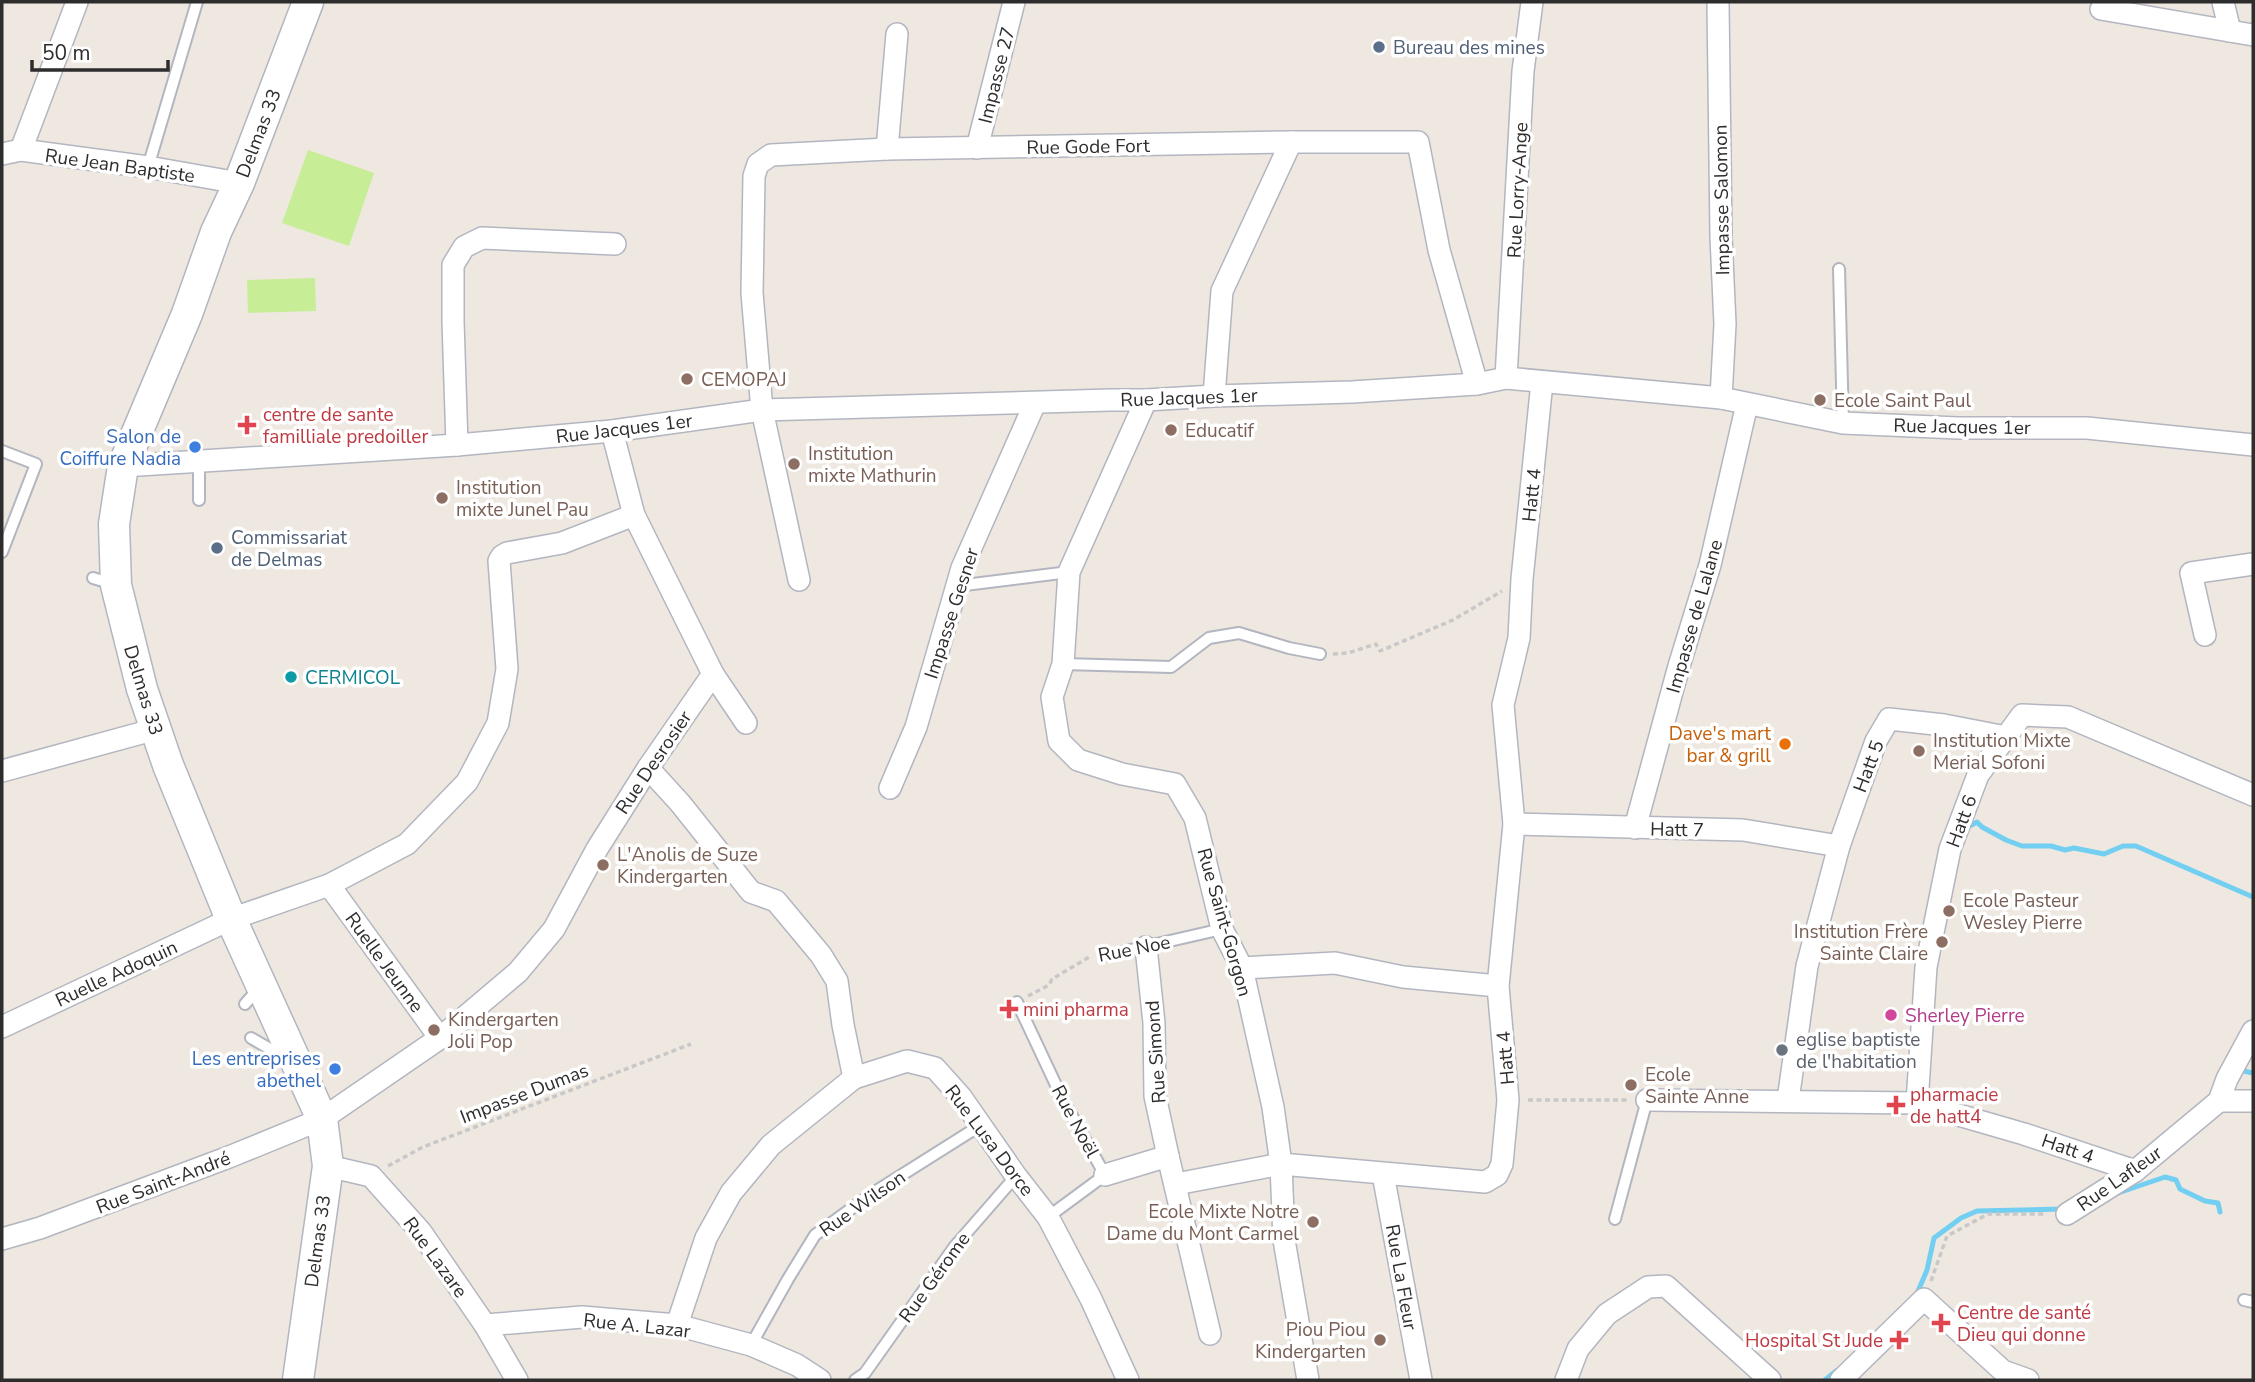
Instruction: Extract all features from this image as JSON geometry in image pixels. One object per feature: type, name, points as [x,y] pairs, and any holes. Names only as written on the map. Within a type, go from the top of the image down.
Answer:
[{"type":"main road","name":"Delmas 33","points":[[298,1380],[328,1166],[322,1119],[292,1052],[254,994],[231,919],[156,729],[104,582],[123,466],[187,314],[216,232],[239,183],[308,2]]},
{"type":"street","points":[[12,152],[77,2]]},
{"type":"street","name":"Impasse 27","points":[[977,148],[1014,2]]},
{"type":"street","name":"Rue Lorry-Ange","points":[[1506,378],[1523,71],[1532,2]]},
{"type":"street","name":"Impasse Salomon","points":[[1718,2],[1721,237],[1725,324],[1721,398]]},
{"type":"street","points":[[2224,2],[2230,31]]},
{"type":"street","points":[[2101,9],[2253,35]]},
{"type":"street","points":[[887,149],[897,34]]},
{"type":"street","points":[[1214,396],[1223,291],[1291,142]]},
{"type":"street","name":"Rue Gode Fort","points":[[762,410],[752,293],[754,176],[758,164],[771,155],[887,149],[1418,142],[1439,250],[1476,384]]},
{"type":"street","name":"Rue Jean Baptiste","points":[[12,152],[148,167],[239,183]]},
{"type":"street","points":[[457,445],[453,265],[464,247],[482,238],[615,244]]},
{"type":"street","name":"Rue Jacques 1er","points":[[123,466],[199,459],[457,445],[612,431],[762,410],[1352,392],[1476,384],[1506,378],[1721,398],[1843,423],[1958,428],[2087,428],[2253,444]]},
{"type":"street","name":"Hatt 4","points":[[1508,1100],[1499,986],[1514,824],[1503,705],[1519,638],[1522,579],[1542,382]]},
{"type":"street","name":"Rue Saint-Gorgon","points":[[1146,400],[1069,572],[1063,664],[1052,697],[1059,741],[1078,760],[1122,774],[1175,784],[1195,818],[1222,929],[1241,968],[1273,1107],[1281,1164],[1284,1240],[1308,1380]]},
{"type":"street","name":"Impasse Gesner","points":[[890,788],[916,727],[962,568],[1035,403]]},
{"type":"street","name":"Impasse de Lalane","points":[[1635,828],[1679,666],[1710,565],[1747,404]]},
{"type":"street","points":[[762,410],[799,580]]},
{"type":"street","points":[[612,431],[634,515],[713,674],[746,723]]},
{"type":"street","name":"Ruelle Adoquin","points":[[2,1027],[231,919],[329,885],[407,844],[467,782],[498,723],[507,669],[499,561],[502,556],[562,543],[634,515]]},
{"type":"street","points":[[2205,635],[2191,573],[2253,564]]},
{"type":"street","name":"Rue Desrosier","points":[[322,1119],[440,1038],[518,972],[554,929],[597,849],[648,768],[713,674]]},
{"type":"street","name":"Hatt 6","points":[[1917,1103],[1926,967],[1950,849],[1978,775],[2022,715],[2068,717],[2253,795]]},
{"type":"street","name":"Hatt 5","points":[[1839,846],[1876,741],[1889,719],[1944,725],[2006,737]]},
{"type":"street","points":[[2,771],[156,729]]},
{"type":"street","points":[[648,768],[680,803],[751,892],[776,901],[821,955],[836,981],[854,1078]]},
{"type":"street","name":"Hatt 7","points":[[1514,824],[1744,830],[1839,846]]},
{"type":"street","points":[[1788,1100],[1807,966],[1839,846]]},
{"type":"street","name":"Ruelle Jeunne","points":[[329,885],[440,1038]]},
{"type":"street","name":"Rue Simond","points":[[1146,947],[1154,1023],[1155,1096],[1210,1334]]},
{"type":"street","points":[[1241,968],[1335,963],[1403,977],[1499,986]]},
{"type":"street","name":"Rue Lafleur","points":[[2067,1214],[2135,1171],[2219,1101],[2227,1079],[2253,1031]]},
{"type":"street","name":"Rue Lusa Dorce","points":[[677,1325],[706,1238],[731,1193],[772,1145],[854,1078],[907,1061],[935,1068],[961,1097],[1048,1217],[1091,1299],[1128,1380]]},
{"type":"street","points":[[1175,1184],[1281,1164],[1485,1182],[1497,1175],[1502,1164],[1508,1100]]},
{"type":"street","name":"Hatt 4","points":[[1647,1100],[1917,1103],[2024,1134],[2135,1171]]},
{"type":"street","points":[[2219,1101],[2253,1101]]},
{"type":"street","name":"Rue Saint-André","points":[[2,1239],[40,1228],[322,1119]]},
{"type":"street","points":[[1105,1175],[1168,1156]]},
{"type":"street","points":[[328,1166],[371,1176]]},
{"type":"street","name":"Rue La Fleur","points":[[1383,1174],[1421,1380]]},
{"type":"street","name":"Rue Lazare","points":[[371,1176],[421,1232],[485,1325],[517,1380]]},
{"type":"street","points":[[1566,1380],[1578,1349],[1607,1314],[1648,1287],[1666,1286],[1770,1380]]},
{"type":"street","points":[[1841,1380],[1924,1300],[2002,1376],[2028,1380]]},
{"type":"street","name":"Rue A. Lazar","points":[[485,1325],[582,1317],[677,1325],[751,1345],[797,1364],[820,1380]]},
{"type":"lane","points":[[148,167],[197,2]]},
{"type":"lane","points":[[1839,269],[1843,423]]},
{"type":"lane","points":[[2,451],[36,464],[2,552]]},
{"type":"lane","points":[[199,459],[199,500]]},
{"type":"lane","points":[[956,586],[1069,572]]},
{"type":"lane","points":[[1063,664],[1171,667],[1209,638],[1239,633],[1320,654]]},
{"type":"lane","name":"Rue Noe","points":[[1104,956],[1222,929]]},
{"type":"lane","name":"Rue Noël","points":[[1017,1002],[1063,1100],[1105,1175],[1048,1217]]},
{"type":"lane","points":[[250,1038],[272,1050],[292,1052]]},
{"type":"lane","points":[[1615,1219],[1647,1100]]},
{"type":"lane","name":"Rue Wilson","points":[[751,1345],[815,1235],[870,1195],[981,1125]]},
{"type":"lane","name":"Rue Gérome","points":[[855,1380],[865,1373],[955,1246],[1016,1176]]},
{"type":"path","points":[[1320,654],[1348,653],[1376,644],[1380,651],[1453,620],[1522,579]]},
{"type":"path","name":"Rue Noe","points":[[1017,1002],[1049,985],[1052,979],[1090,956],[1104,956]]},
{"type":"path","name":"Impasse Dumas","points":[[371,1176],[423,1147],[691,1044]]},
{"type":"path","name":"Hatt 4","points":[[1508,1100],[1647,1100]]},
{"type":"path","name":"Rue Lafleur","points":[[1924,1300],[1947,1236],[1988,1214],[2067,1214]]},
{"type":"green space","points":[[308,150],[374,173],[349,246],[282,223]]},
{"type":"green space","points":[[315,278],[316,311],[248,313],[247,280]]},
{"type":"waterway","points":[[1966,828],[1977,822],[2006,840],[2022,846],[2051,846],[2065,850],[2074,848],[2104,854],[2123,846],[2136,846],[2253,897]]},
{"type":"waterway","points":[[2239,1070],[2253,1073]]},
{"type":"waterway","points":[[2118,1193],[2165,1177],[2176,1180],[2180,1189],[2205,1201],[2218,1203],[2220,1212]]},
{"type":"waterway","points":[[1916,1296],[1927,1270],[1934,1238],[1961,1218],[1977,1211],[2062,1209]]},
{"type":"waterway","points":[[1825,1380],[1836,1371]]},
{"type":"place","name":"Bureau des mines","points":[[1379,47]]},
{"type":"place","name":"CEMOPAJ","points":[[687,379]]},
{"type":"place","name":"Ecole Saint Paul","points":[[1820,400]]},
{"type":"place","name":"centre de sante familliale predoiller","points":[[247,425]]},
{"type":"place","name":"Educatif","points":[[1171,430]]},
{"type":"place","name":"Salon de Coiffure Nadia","points":[[195,447]]},
{"type":"place","name":"Institution mixte Mathurin","points":[[794,464]]},
{"type":"place","name":"Institution mixte Junel Pau","points":[[442,498]]},
{"type":"place","name":"Commissariat de Delmas","points":[[217,548]]},
{"type":"place","name":"CERMICOL","points":[[291,677]]},
{"type":"place","name":"Dave's mart bar & grill","points":[[1785,744]]},
{"type":"place","name":"Institution Mixte Merial Sofoni","points":[[1919,751]]},
{"type":"place","name":"L'Anolis de Suze Kindergarten","points":[[603,865]]},
{"type":"place","name":"Ecole Pasteur Wesley Pierre","points":[[1949,911]]},
{"type":"place","name":"Institution Frère Sainte Claire","points":[[1942,942]]},
{"type":"place","name":"mini pharma","points":[[1009,1009]]},
{"type":"place","name":"Sherley Pierre","points":[[1891,1015]]},
{"type":"place","name":"Kindergarten Joli Pop","points":[[434,1030]]},
{"type":"place","name":"eglise baptiste de l'habitation","points":[[1782,1050]]},
{"type":"place","name":"Les entreprises abethel","points":[[335,1069]]},
{"type":"place","name":"Ecole Sainte Anne","points":[[1631,1085]]},
{"type":"place","name":"pharmacie de hatt4","points":[[1896,1105]]},
{"type":"place","name":"Ecole Mixte Notre Dame du Mont Carmel","points":[[1313,1222]]},
{"type":"place","name":"Centre de santé Dieu qui donne","points":[[1941,1323]]},
{"type":"place","name":"Piou Piou Kindergarten","points":[[1380,1340]]},
{"type":"place","name":"Hospital St Jude","points":[[1899,1340]]}]
